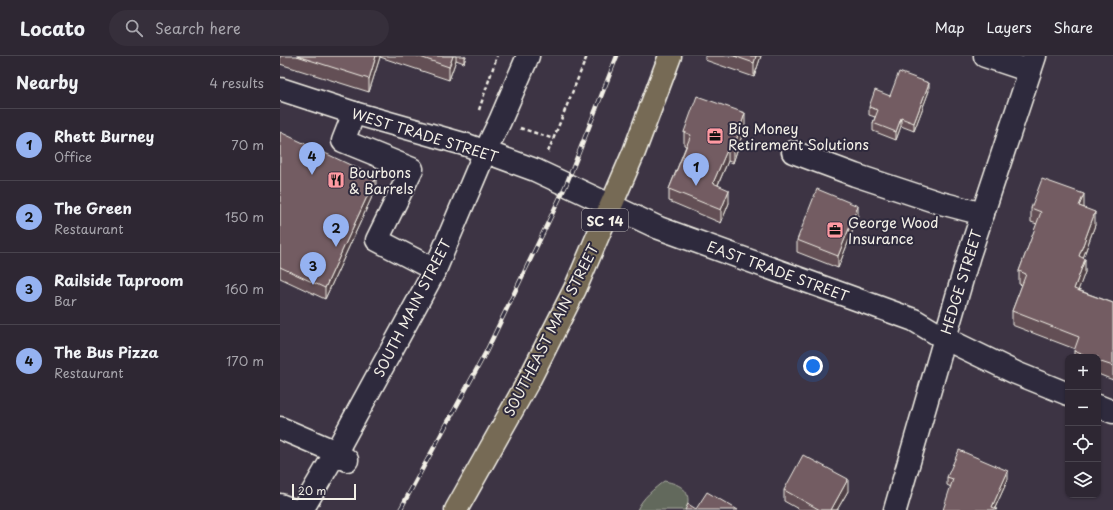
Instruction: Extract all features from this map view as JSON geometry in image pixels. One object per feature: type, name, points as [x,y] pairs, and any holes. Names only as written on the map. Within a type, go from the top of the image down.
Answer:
[{"type":"main road","name":"SOUTHEAST MAIN STREET","points":[[456,510],[532,373],[575,289],[634,152],[670,56]]},
{"type":"street","name":"SOUTH MAIN STREET","points":[[302,510],[342,456],[435,270],[528,56]]},
{"type":"street","points":[[985,56],[1033,64]]},
{"type":"street","name":"HEDGE STREET","points":[[895,510],[969,255],[1033,64]]},
{"type":"street","name":"WEST TRADE STREET","points":[[280,90],[467,145],[540,173],[611,206]]},
{"type":"street","points":[[354,113],[344,141],[412,169],[376,240],[435,270]]},
{"type":"street","points":[[793,152],[855,175],[937,202],[983,214]]},
{"type":"street","name":"EAST TRADE STREET","points":[[611,206],[658,228],[914,320],[944,338],[1016,373],[1065,393]]},
{"type":"street","points":[[1101,407],[1113,412]]},
{"type":"street","points":[[280,428],[342,456]]},
{"type":"street","points":[[280,505],[293,510]]},
{"type":"path","points":[[478,113],[497,56]]},
{"type":"path","points":[[540,173],[588,56]]},
{"type":"green space","points":[[664,481],[680,486],[686,492],[688,500],[686,510],[637,510],[639,505],[646,497]]},
{"type":"building","points":[[297,56],[376,56],[369,79]]},
{"type":"building","points":[[417,56],[453,56],[449,67]]},
{"type":"building","points":[[734,56],[756,56],[754,63]]},
{"type":"building","points":[[899,72],[929,83],[914,123],[901,118],[896,132],[873,123],[878,110],[869,107],[875,90],[890,96]]},
{"type":"building","points":[[697,96],[745,113],[733,150],[728,148],[713,183],[729,190],[721,210],[669,189],[691,135],[684,132]]},
{"type":"building","points":[[280,132],[376,177],[325,288],[280,267]]},
{"type":"building","points":[[1042,179],[1084,194],[1079,206],[1095,212],[1079,256],[1085,259],[1074,289],[1113,303],[1113,366],[1101,362],[1101,354],[1082,354],[1074,351],[1079,337],[1012,311],[1026,274],[1019,271],[1041,212],[1031,208]]},
{"type":"building","points":[[817,189],[858,206],[838,256],[797,240]]},
{"type":"building","points":[[959,450],[1008,471],[992,507],[997,509],[996,510],[943,510],[953,479],[947,477]]},
{"type":"building","points":[[803,455],[848,479],[831,510],[820,510],[784,490]]},
{"type":"building","points":[[707,492],[738,510],[685,510],[688,504],[696,509]]},
{"type":"railway","points":[[400,510],[486,352],[566,185],[617,56]]},
{"type":"place","name":"Big Money Retirement Solutions","points":[[715,136]]},
{"type":"place","name":"The Bus Pizza","points":[[312,175]]},
{"type":"place","name":"Bourbons & Barrels","points":[[336,180]]},
{"type":"place","name":"Rhett Burney","points":[[696,186]]},
{"type":"place","name":"George Wood Insurance","points":[[835,230]]},
{"type":"place","name":"The Green","points":[[336,247]]},
{"type":"place","name":"Railside Taproom","points":[[313,285]]}]
